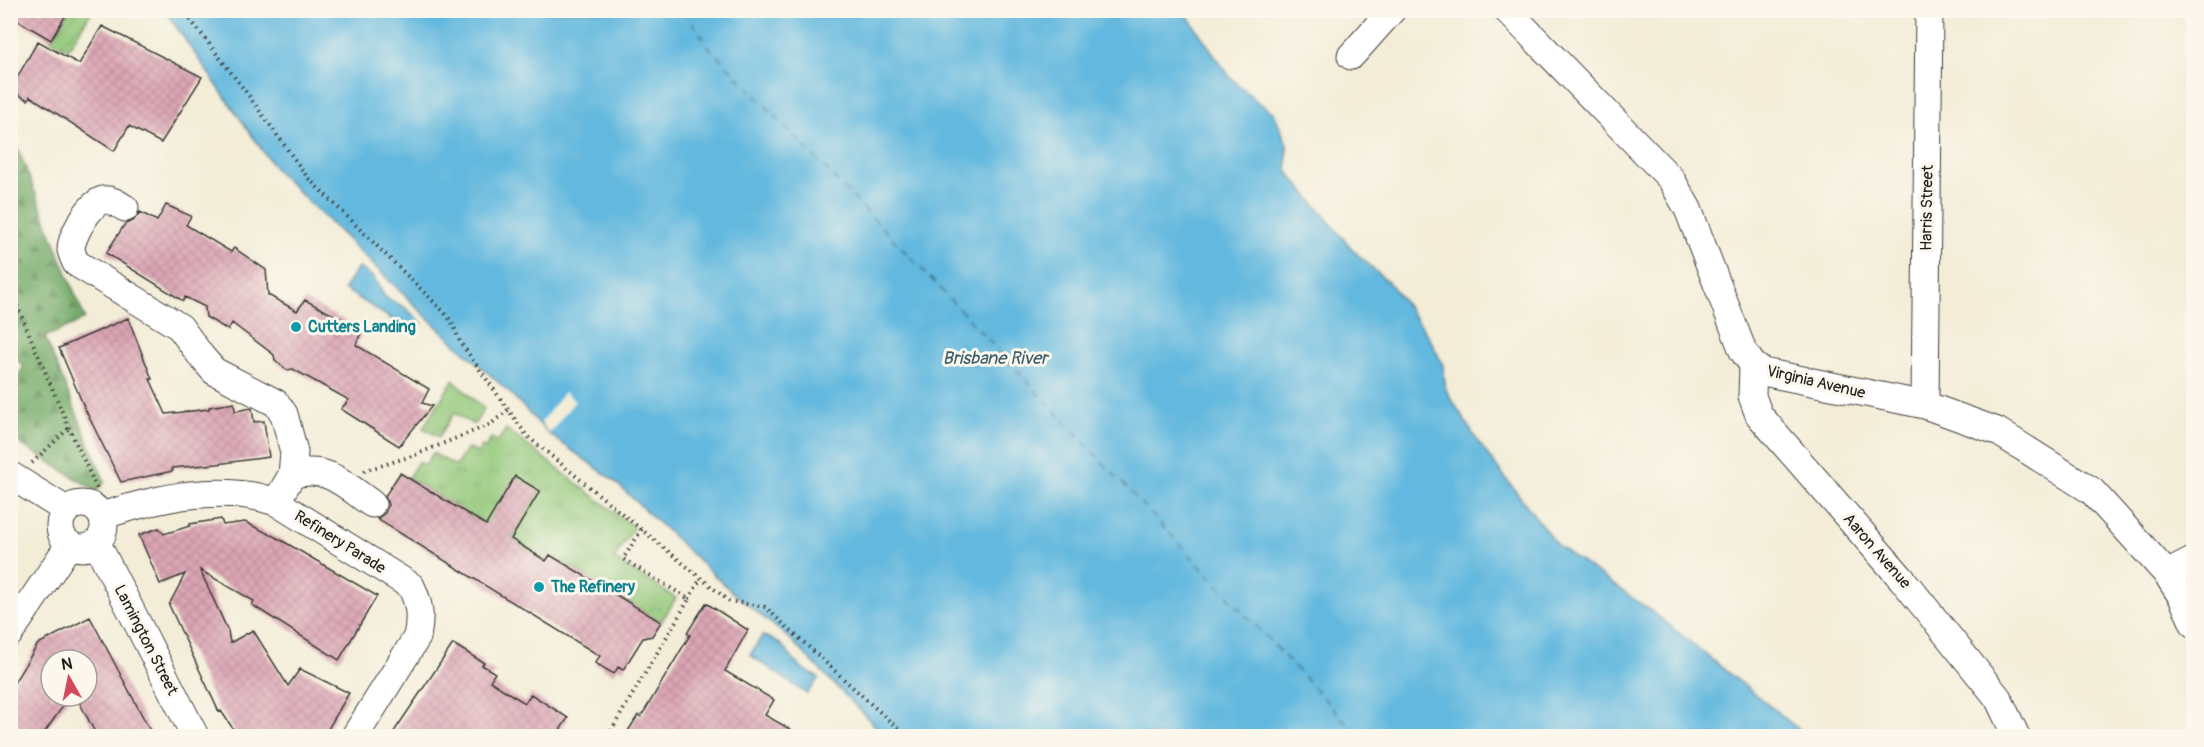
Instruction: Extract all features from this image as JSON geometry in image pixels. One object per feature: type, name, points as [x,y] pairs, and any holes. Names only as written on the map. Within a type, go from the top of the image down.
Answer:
[{"type":"street","points":[[1351,56],[1392,10]]},
{"type":"street","name":"Virginia Avenue","points":[[1507,10],[1671,179],[1688,209],[1743,351],[1753,365],[1763,372],[1925,405],[1997,431],[2092,491],[2167,574],[2182,597],[2193,624]]},
{"type":"street","name":"Harris Street","points":[[1925,405],[1929,10]]},
{"type":"street","points":[[125,208],[111,200],[101,200],[91,208],[73,238],[71,251],[76,263],[180,327],[214,371],[276,403],[284,414],[294,452],[292,475],[276,502]]},
{"type":"street","name":"Aaron Avenue","points":[[1753,365],[1752,396],[1759,416],[1902,579],[1998,698],[2016,736]]},
{"type":"street","points":[[292,475],[306,470],[323,472],[372,504]]},
{"type":"street","points":[[14,476],[66,510]]},
{"type":"street","name":"Refinery Parade","points":[[100,504],[207,493],[257,496],[276,502],[411,586],[419,604],[421,620],[417,637],[355,736]]},
{"type":"street","points":[[78,504],[92,506],[100,504],[104,531],[97,544],[83,549],[64,541],[59,522],[66,510],[78,504]]},
{"type":"street","name":"Lamington Street","points":[[97,544],[195,736]]},
{"type":"street","points":[[10,633],[69,545]]},
{"type":"street","points":[[2167,574],[2193,560]]},
{"type":"path","points":[[183,10],[308,178],[444,312],[452,322],[460,342],[527,436],[729,601],[765,607],[906,736]]},
{"type":"path","points":[[10,289],[100,504]]},
{"type":"path","points":[[437,446],[491,424],[508,410]]},
{"type":"path","points":[[14,476],[69,428]]},
{"type":"path","points":[[642,529],[623,559],[688,599]]},
{"type":"path","points":[[608,736],[701,578]]},
{"type":"green space","points":[[69,11],[92,11],[68,49],[51,40]]},
{"type":"green space","points":[[10,142],[17,146],[85,319],[45,337],[105,482],[96,491],[11,438],[11,387],[24,366],[11,355]]},
{"type":"green space","points":[[453,380],[484,409],[474,425],[454,413],[439,437],[423,428]]},
{"type":"green space","points":[[506,429],[634,527],[614,559],[676,598],[661,622],[622,598],[619,603],[616,601],[618,595],[600,584],[597,590],[591,579],[550,555],[546,561],[511,539],[540,491],[486,525],[408,478],[418,462],[425,465],[433,453],[456,466],[467,448],[477,453],[482,446],[485,448],[491,438],[498,441]]},
{"type":"water","name":"Brisbane River","points":[[165,11],[1184,11],[1230,77],[1274,113],[1287,144],[1287,171],[1353,250],[1392,286],[1429,337],[1443,365],[1446,390],[1478,442],[1557,545],[1654,613],[1807,736],[885,736],[790,639],[732,592],[613,480],[549,434],[511,394],[435,325],[276,170]]},
{"type":"water","points":[[358,267],[373,277],[385,297],[406,308],[422,323],[415,334],[344,289]]},
{"type":"water","points":[[762,636],[776,641],[796,663],[819,678],[807,694],[750,655]]},
{"type":"pier","points":[[564,392],[575,401],[549,434],[541,423]]},
{"type":"building","points":[[10,10],[69,10],[51,40],[10,16]]},
{"type":"building","points":[[102,26],[202,77],[161,143],[129,126],[114,151],[30,96],[28,100],[10,90],[38,41],[79,64]]},
{"type":"building","name":"Cutters Landing","points":[[166,205],[191,216],[186,225],[231,252],[234,248],[266,270],[268,295],[297,311],[305,300],[362,330],[356,345],[429,389],[422,403],[432,406],[399,446],[341,409],[349,400],[293,369],[287,370],[275,360],[274,355],[232,323],[228,330],[206,317],[205,307],[185,297],[183,301],[106,253],[125,224],[133,221],[140,212],[157,221]]},
{"type":"building","points":[[128,318],[152,379],[150,379],[166,414],[209,409],[209,407],[234,403],[235,411],[252,408],[254,422],[264,421],[269,457],[172,468],[173,471],[121,482],[85,409],[59,348]]},
{"type":"building","name":"The Refinery","points":[[400,473],[486,525],[515,476],[540,491],[511,539],[546,561],[550,555],[661,622],[652,636],[643,638],[623,670],[618,667],[614,674],[595,663],[600,656],[377,519],[385,513],[388,505],[385,496]]},
{"type":"building","points":[[221,519],[223,525],[245,522],[281,540],[377,596],[339,660],[252,605],[254,601],[200,570],[228,631],[230,643],[253,630],[288,686],[300,669],[349,693],[324,736],[238,736],[221,711],[219,712],[169,605],[185,574],[160,584],[139,535],[159,528],[164,534],[190,526],[190,524]]},
{"type":"building","points":[[706,603],[748,630],[725,671],[774,700],[765,715],[802,736],[625,736],[638,715],[641,717],[690,635],[687,633]]},
{"type":"building","points":[[90,617],[153,736],[97,736],[82,708],[99,708],[99,648],[39,648],[39,708],[62,708],[42,736],[10,736],[10,689],[38,644]]},
{"type":"building","points":[[453,644],[484,663],[482,665],[495,673],[490,681],[510,694],[525,703],[531,694],[568,718],[556,736],[391,736]]},
{"type":"ferry route","points":[[684,10],[710,48],[935,283],[1359,736]]},
{"type":"place","name":"Cutters Landing","points":[[296,327]]},
{"type":"place","name":"The Refinery","points":[[539,587]]}]
